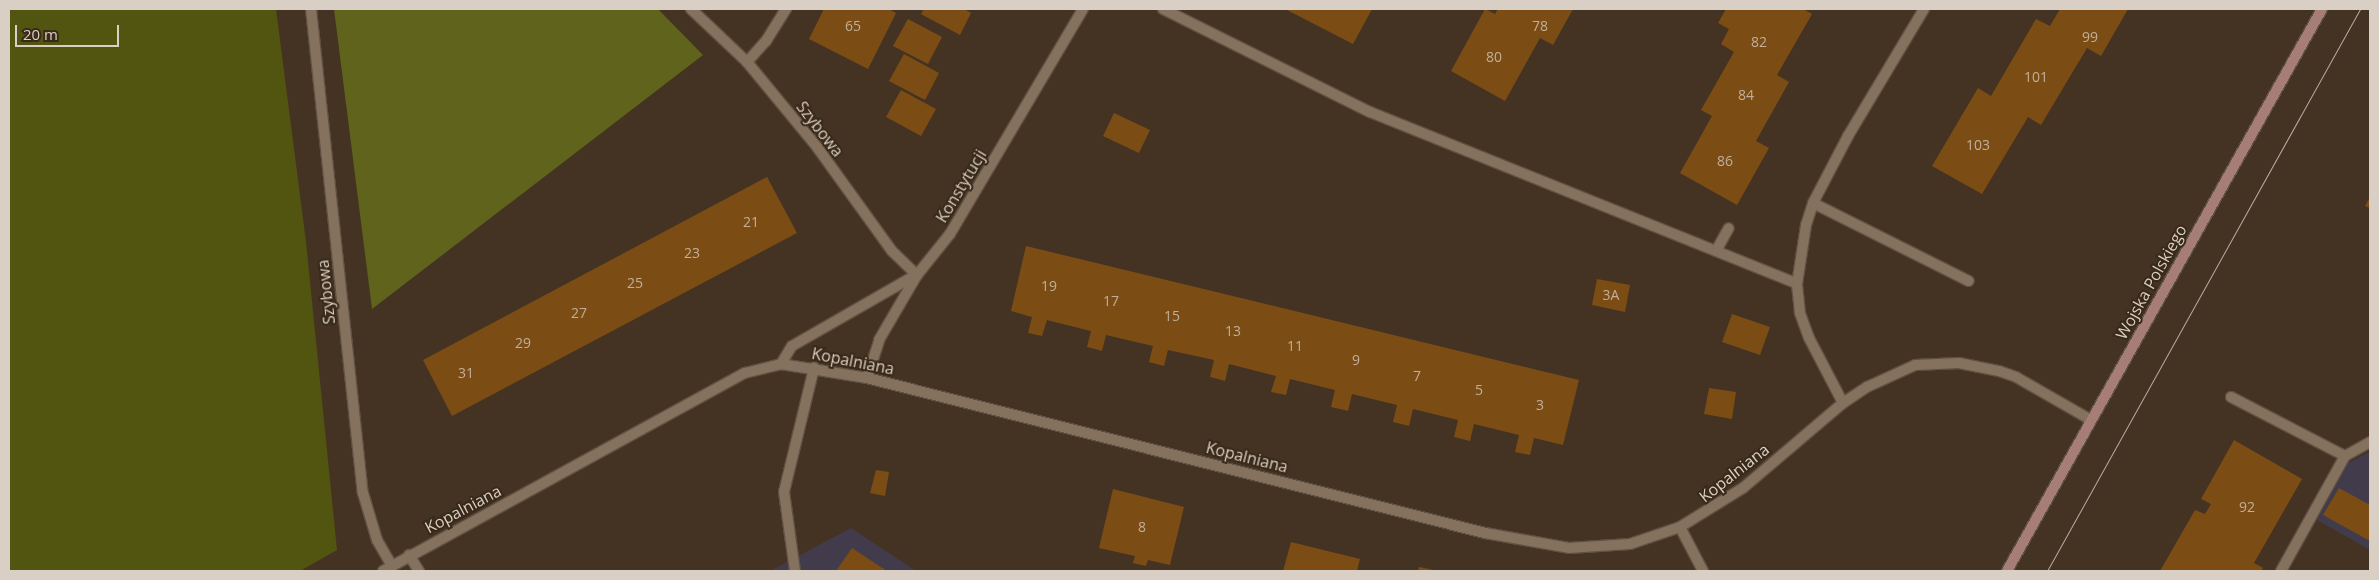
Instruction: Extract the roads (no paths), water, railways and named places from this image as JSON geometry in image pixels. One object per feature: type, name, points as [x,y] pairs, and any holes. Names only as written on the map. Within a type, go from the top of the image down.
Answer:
[{"type":"main road","name":"Wojska Polskiego","points":[[2007,571],[2322,9]]},
{"type":"street","name":"Szybowa","points":[[311,9],[363,493],[376,540],[387,569]]},
{"type":"street","name":"Szybowa","points":[[691,9],[747,62],[817,147],[892,250],[916,275]]},
{"type":"street","points":[[747,62],[766,42],[786,9]]},
{"type":"street","name":"Konstytucji","points":[[867,378],[879,340],[916,275],[950,234],[1083,9]]},
{"type":"street","points":[[1163,9],[1370,112],[1797,284]]},
{"type":"street","points":[[1843,403],[1809,338],[1800,314],[1797,284],[1806,225],[1813,203],[1848,136],[1924,9]]},
{"type":"street","points":[[1813,203],[1969,281]]},
{"type":"street","points":[[1716,251],[1729,228]]},
{"type":"street","points":[[782,364],[792,346],[916,275]]},
{"type":"street","name":"Kopalniana","points":[[387,569],[409,555],[745,373],[782,364],[867,378],[1528,541],[1569,548],[1601,548],[1630,544],[1680,527],[1743,488],[1843,403],[1867,387],[1916,365],[1959,363],[2016,378],[2091,420]]},
{"type":"street","points":[[795,571],[784,492],[814,368]]},
{"type":"street","points":[[2231,397],[2344,456]]},
{"type":"street","points":[[2280,571],[2344,456],[2370,442]]},
{"type":"street","points":[[1680,527],[1703,571]]},
{"type":"street","points":[[409,555],[419,571]]},
{"type":"tram line","points":[[2047,571],[2360,9]]}]
